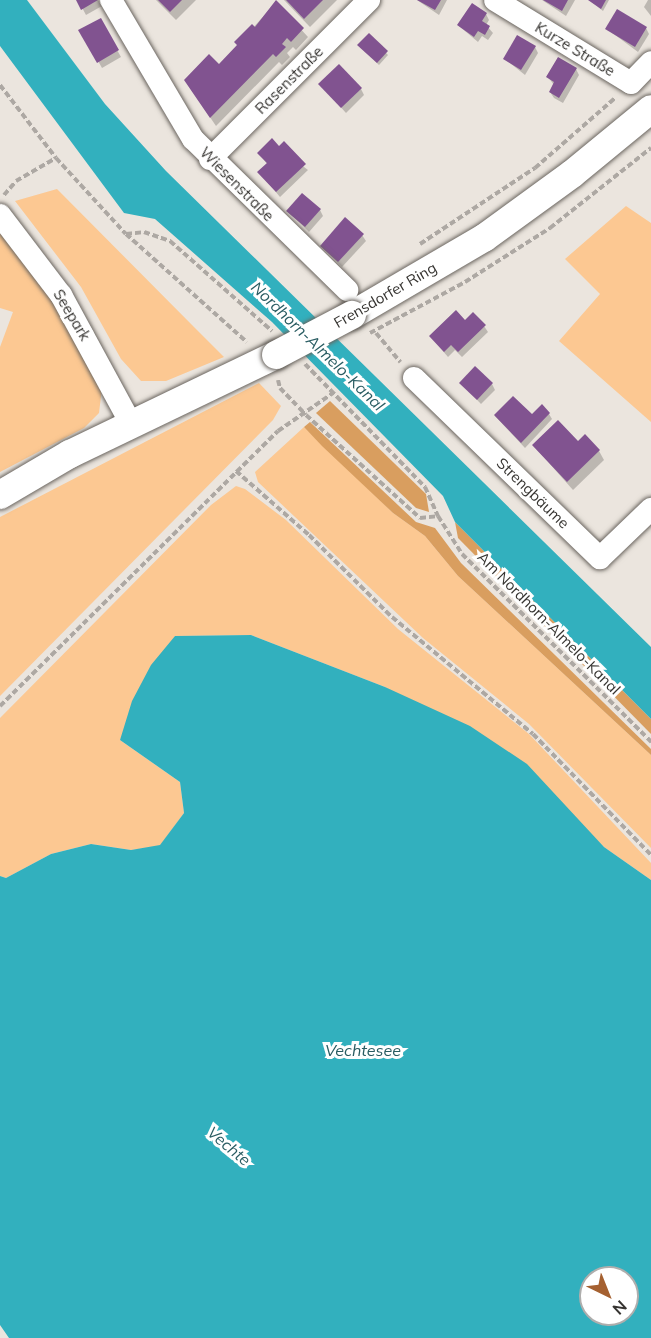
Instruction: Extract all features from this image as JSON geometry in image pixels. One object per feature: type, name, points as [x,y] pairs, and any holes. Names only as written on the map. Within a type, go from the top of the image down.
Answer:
[{"type":"street","name":"Wiesenstraße","points":[[111,0],[155,81],[210,159],[349,303]]},
{"type":"street","name":"Rasenstraße","points":[[210,159],[369,0]]},
{"type":"street","name":"Kurze Straße","points":[[495,0],[631,83],[651,62]]},
{"type":"street","name":"Frensdorfer Ring","points":[[0,495],[131,424],[274,356],[349,303],[484,238],[572,174],[651,109]]},
{"type":"street","name":"Seepark","points":[[0,215],[61,295],[131,424]]},
{"type":"street","name":"Strengbäume","points":[[414,378],[600,558],[651,509]]},
{"type":"path","points":[[418,246],[535,168],[577,135],[631,83]]},
{"type":"path","points":[[0,85],[56,158],[126,234],[163,264],[240,339],[274,356],[280,378],[278,385],[306,415],[420,518],[438,516]]},
{"type":"path","points":[[0,199],[16,180],[56,158]]},
{"type":"path","points":[[126,234],[144,232],[170,241],[264,324]]},
{"type":"path","points":[[376,333],[414,378]]},
{"type":"path","name":"Am Nordhorn-Almelo-Kanal","points":[[322,382],[425,487],[438,516],[462,554],[651,742]]},
{"type":"path","points":[[0,706],[278,431],[306,415],[333,393]]},
{"type":"path","points":[[236,471],[309,535],[392,617],[533,734],[651,855]]},
{"type":"shaded area","points":[[57,189],[224,357],[166,381],[141,381],[121,359],[81,287],[15,201]]},
{"type":"shaded area","points":[[626,206],[651,223],[651,422],[559,341],[600,294],[565,259]]},
{"type":"shaded area","points":[[0,233],[46,287],[102,388],[99,413],[84,428],[0,472],[0,347],[13,312],[0,308]]},
{"type":"shaded area","points":[[259,383],[281,406],[273,420],[0,696],[0,517]]},
{"type":"shaded area","points":[[330,401],[426,494],[429,512],[416,508],[316,413]]},
{"type":"shaded area","points":[[310,422],[416,522],[435,528],[461,563],[651,749],[651,755],[458,576],[425,536],[393,513],[322,446],[304,427]]},
{"type":"shaded area","points":[[304,427],[393,513],[425,536],[458,576],[651,755],[651,848],[529,724],[423,638],[258,482],[255,472]]},
{"type":"shaded area","points":[[236,486],[245,489],[286,520],[398,629],[529,734],[651,863],[651,880],[604,847],[584,828],[385,687],[251,635],[175,636],[120,740],[180,782],[184,813],[160,846],[131,850],[91,844],[51,854],[6,878],[0,876],[0,718],[211,505]]},
{"type":"shaded area","points":[[455,522],[651,719],[651,734],[458,538]]},
{"type":"water","name":"Nordhorn-Almelo-Kanal","points":[[0,0],[27,0],[105,104],[166,171],[651,647],[651,719],[455,522],[443,496],[272,322],[155,219],[124,213],[0,46]]},
{"type":"water","name":"Vechtesee","points":[[251,635],[385,687],[470,726],[527,764],[604,847],[651,880],[651,1338],[9,1338],[0,1325],[0,876],[6,878],[51,854],[91,844],[131,850],[160,845],[184,813],[180,782],[120,740],[132,701],[151,665],[175,636]]},
{"type":"building","points":[[76,0],[98,0],[81,10]]},
{"type":"building","points":[[158,0],[182,0],[170,12]]},
{"type":"building","points":[[276,0],[304,28],[291,42],[287,38],[282,44],[286,47],[276,57],[273,54],[210,118],[184,80],[209,54],[219,64],[237,45],[234,42],[252,24],[255,27]]},
{"type":"building","points":[[286,0],[323,0],[304,19]]},
{"type":"building","points":[[417,0],[441,0],[435,10]]},
{"type":"building","points":[[543,0],[568,0],[562,11]]},
{"type":"building","points":[[588,0],[606,0],[601,9]]},
{"type":"building","points":[[472,3],[487,13],[482,21],[490,26],[485,35],[478,31],[474,37],[457,25]]},
{"type":"building","points":[[617,9],[647,27],[635,47],[605,29]]},
{"type":"building","points":[[101,18],[119,50],[97,63],[78,30]]},
{"type":"building","points":[[369,33],[388,51],[377,63],[357,45]]},
{"type":"building","points":[[517,35],[536,46],[521,70],[503,59]]},
{"type":"building","points":[[558,57],[577,68],[559,98],[549,92],[554,82],[546,77]]},
{"type":"building","points":[[339,64],[362,88],[341,108],[318,84]]},
{"type":"building","points":[[272,138],[279,146],[284,141],[306,164],[276,192],[257,172],[267,163],[257,153]]},
{"type":"building","points":[[302,193],[321,209],[305,227],[286,211]]},
{"type":"building","points":[[345,217],[364,234],[338,262],[320,246]]},
{"type":"building","points":[[456,310],[465,320],[473,312],[486,325],[458,352],[451,345],[444,352],[429,336]]},
{"type":"building","points":[[475,366],[493,383],[477,400],[459,383]]},
{"type":"building","points":[[513,396],[532,414],[542,404],[550,413],[521,443],[494,415]]},
{"type":"building","points":[[558,420],[578,441],[585,434],[600,450],[567,482],[532,445]]},
{"type":"water label","name":"Vechte","points":[[229,1146]]}]
